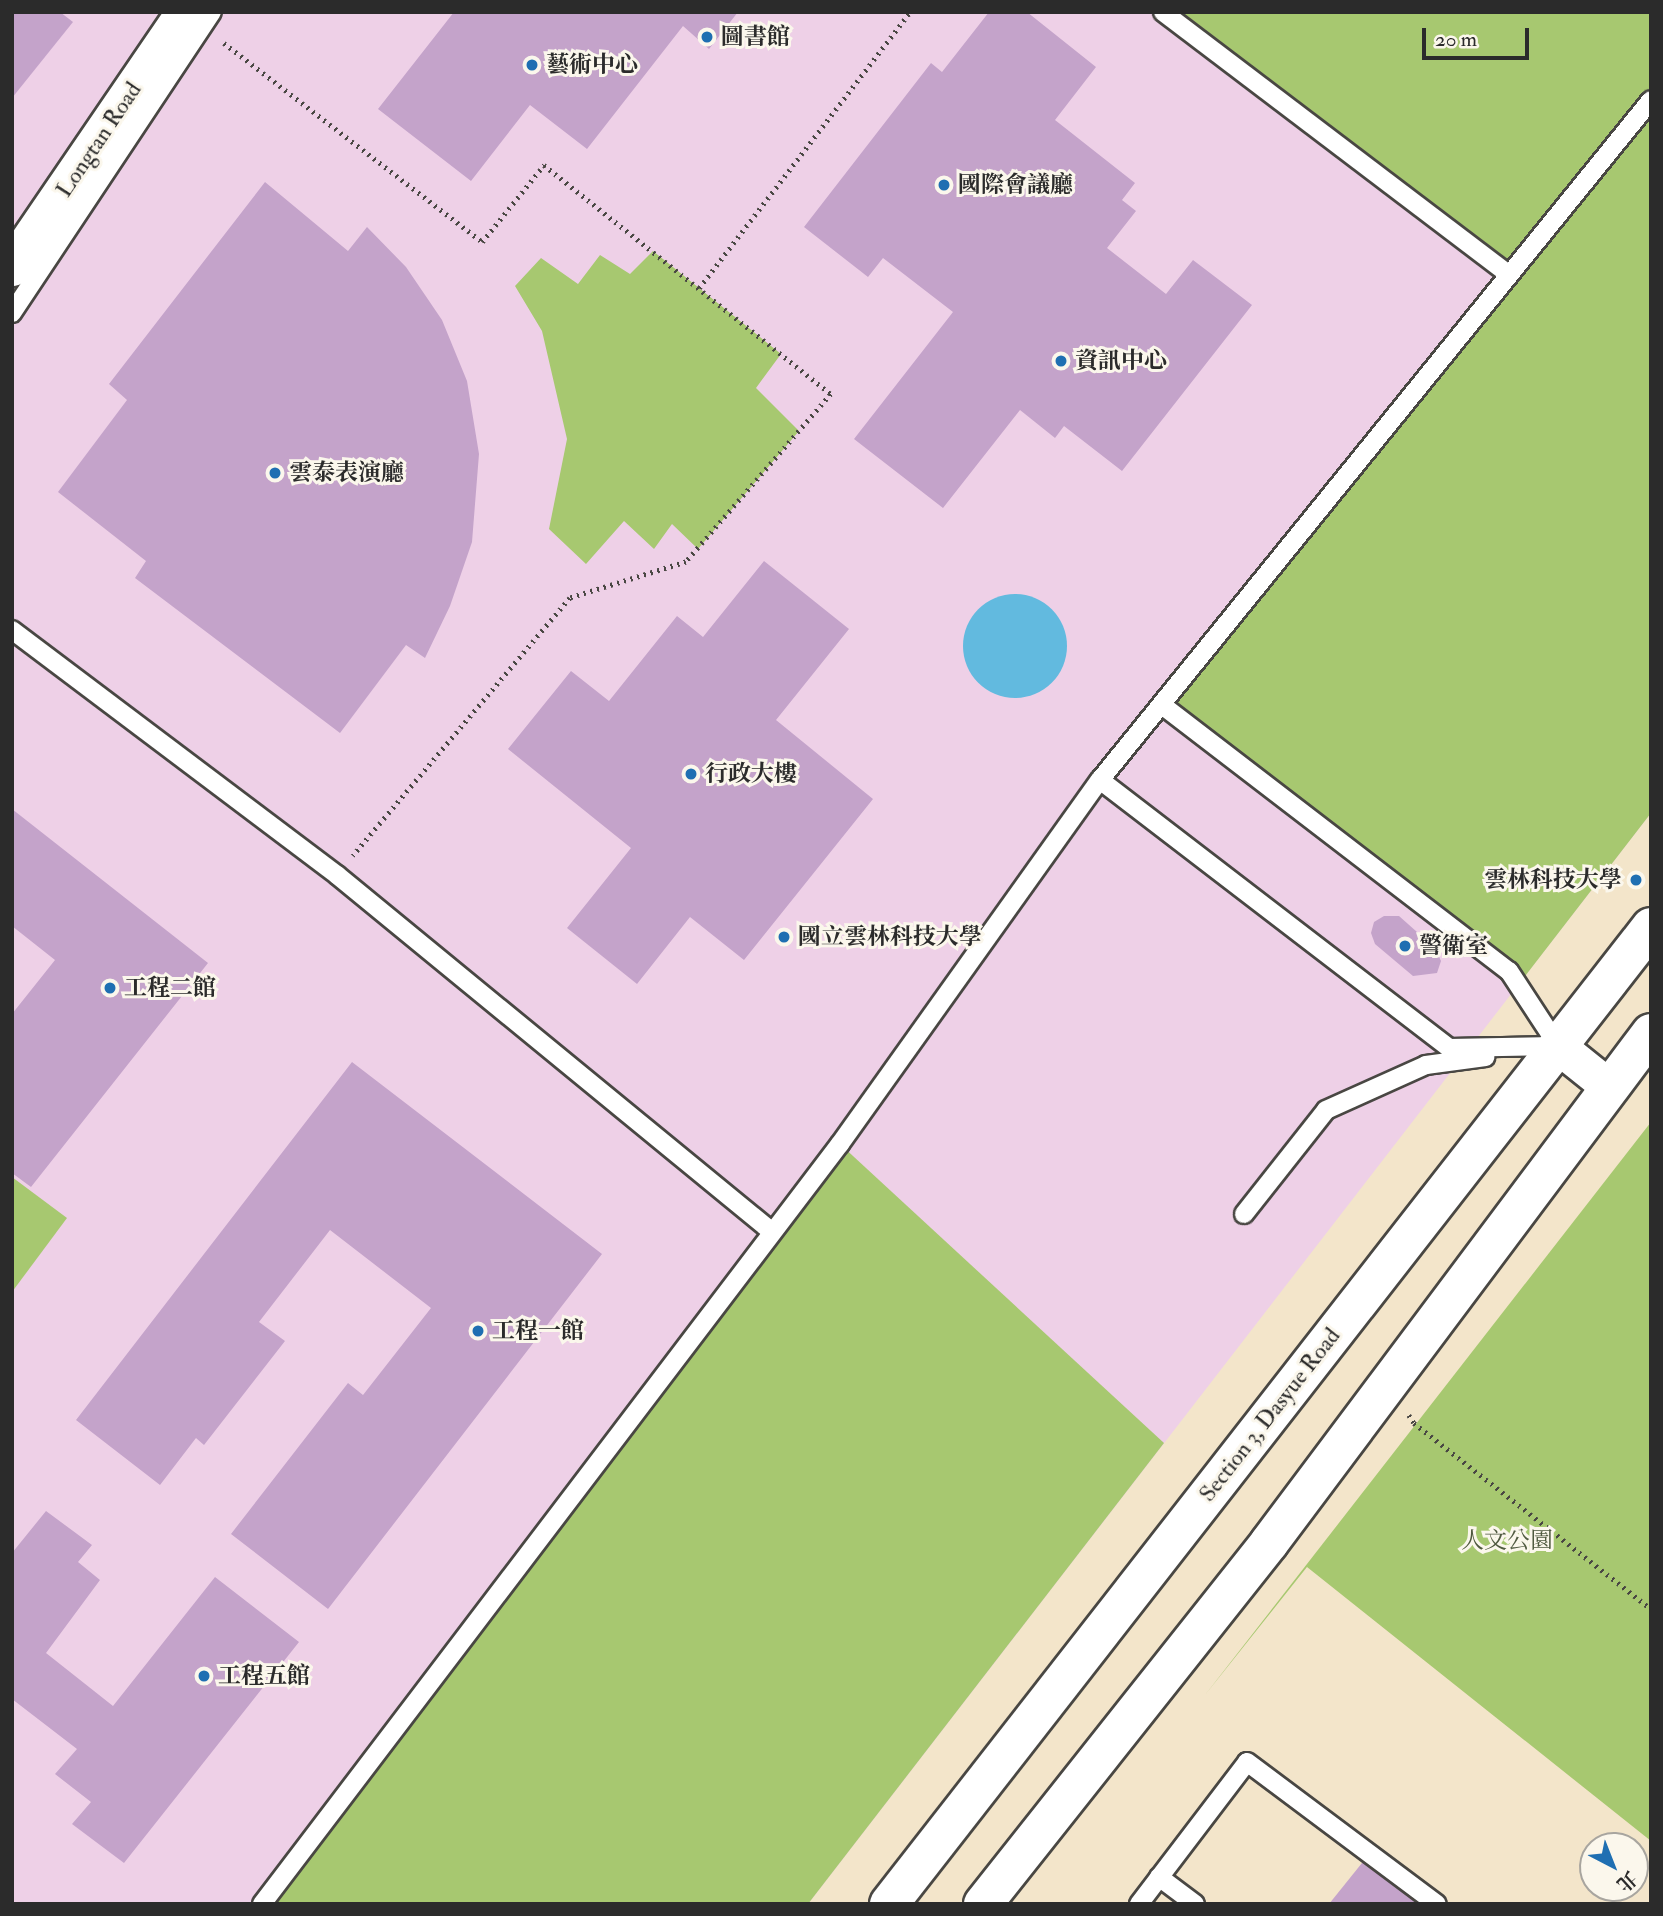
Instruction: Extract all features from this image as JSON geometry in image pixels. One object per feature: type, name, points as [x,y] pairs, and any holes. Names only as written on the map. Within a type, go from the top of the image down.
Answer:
[{"type":"street","name":"Longtan Road","points":[[12,267],[199,24]]},
{"type":"street","name":"Section 3, Dasyue Road","points":[[889,1904],[1651,927]]},
{"type":"street","points":[[983,1904],[1269,1544],[1651,1033]]},
{"type":"street","points":[[1558,1046],[1609,1087]]},
{"type":"lane","points":[[12,313],[212,12]]},
{"type":"lane","points":[[1163,12],[1507,273]]},
{"type":"lane","points":[[262,1904],[840,1143],[1100,780],[1507,273],[1651,100]]},
{"type":"lane","points":[[12,630],[337,875],[771,1231]]},
{"type":"lane","points":[[1161,705],[1509,971],[1558,1046]]},
{"type":"lane","points":[[1100,780],[1449,1048],[1558,1046]]},
{"type":"lane","points":[[1244,1214],[1326,1110],[1426,1065],[1558,1046]]},
{"type":"lane","points":[[1139,1904],[1247,1762],[1437,1904]]},
{"type":"lane","points":[[1159,1877],[1195,1904]]},
{"type":"path","points":[[699,288],[910,12]]},
{"type":"path","points":[[199,24],[482,242],[544,165],[831,394],[686,562],[570,598],[337,875]]},
{"type":"path","points":[[1391,1380],[1414,1423],[1651,1609]]},
{"type":"shaded area","name":"國立雲林科技大學","points":[[12,12],[1651,12],[1651,813],[808,1904],[12,1904]]},
{"type":"green space","points":[[1164,12],[1651,12],[1651,813],[1519,984],[1162,705],[1507,273]]},
{"type":"green space","points":[[653,251],[781,354],[756,388],[799,431],[698,549],[672,524],[654,549],[624,521],[586,564],[549,529],[567,439],[542,331],[515,286],[541,258],[578,284],[600,255],[630,274]]},
{"type":"green space","name":"人文公園","points":[[1651,1122],[1651,1841],[1649,1832],[1640,1832],[1307,1567],[1205,1695]]},
{"type":"green space","points":[[840,1144],[1164,1443],[808,1904],[262,1904]]},
{"type":"green space","points":[[12,1177],[67,1218],[12,1292]]},
{"type":"water","points":[[1015,594],[1035,598],[1052,609],[1063,626],[1067,646],[1063,666],[1052,683],[1035,694],[1015,698],[995,694],[978,683],[967,666],[963,646],[967,626],[978,609],[995,598]]},
{"type":"building","points":[[12,12],[60,12],[73,22],[12,98]]},
{"type":"building","name":"藝術中心","points":[[454,12],[738,12],[709,49],[683,26],[587,149],[530,105],[471,181],[378,109]]},
{"type":"building","points":[[989,12],[1027,12],[1096,67],[1055,120],[1135,183],[1122,200],[1136,211],[1107,248],[1166,294],[1193,260],[1252,305],[1122,471],[1064,426],[1055,438],[1020,410],[943,508],[854,439],[953,312],[883,258],[868,277],[804,227],[931,63],[942,72]]},
{"type":"building","name":"雲泰表演廳","points":[[265,182],[348,251],[367,227],[406,267],[442,320],[467,381],[479,454],[472,542],[450,606],[425,658],[406,645],[340,733],[135,578],[146,561],[58,492],[127,400],[109,384]]},
{"type":"building","name":"行政大樓","points":[[764,561],[849,629],[776,720],[873,799],[744,960],[690,917],[637,984],[567,928],[631,848],[508,749],[571,671],[609,701],[677,616],[703,637]]},
{"type":"building","name":"工程二館","points":[[12,809],[208,963],[31,1187],[12,1173],[12,1014],[55,960],[12,926]]},
{"type":"building","name":"警衛室","points":[[1384,916],[1399,916],[1435,948],[1441,961],[1437,973],[1413,976],[1375,944],[1371,933],[1374,922]]},
{"type":"building","name":"工程一館","points":[[352,1062],[602,1254],[328,1609],[231,1534],[348,1383],[363,1395],[431,1308],[330,1230],[259,1322],[285,1341],[204,1445],[196,1438],[160,1485],[76,1420]]},
{"type":"building","name":"工程五館","points":[[46,1511],[92,1545],[78,1562],[100,1580],[46,1653],[113,1706],[215,1577],[299,1642],[124,1863],[72,1824],[91,1802],[55,1774],[77,1749],[12,1699],[12,1553]]},
{"type":"building","points":[[1366,1858],[1424,1904],[1329,1904]]},
{"type":"place","name":"圖書館","points":[[707,37]]},
{"type":"place","name":"藝術中心","points":[[532,65]]},
{"type":"place","name":"國際會議廳","points":[[944,185]]},
{"type":"place","name":"資訊中心","points":[[1061,361]]},
{"type":"place","name":"雲泰表演廳","points":[[275,473]]},
{"type":"place","name":"行政大樓","points":[[691,774]]},
{"type":"place","name":"雲林科技大學","points":[[1636,880]]},
{"type":"place","name":"國立雲林科技大學","points":[[784,937]]},
{"type":"place","name":"警衛室","points":[[1405,946]]},
{"type":"place","name":"工程二館","points":[[110,988]]},
{"type":"place","name":"工程一館","points":[[478,1331]]},
{"type":"place","name":"工程五館","points":[[204,1676]]}]
